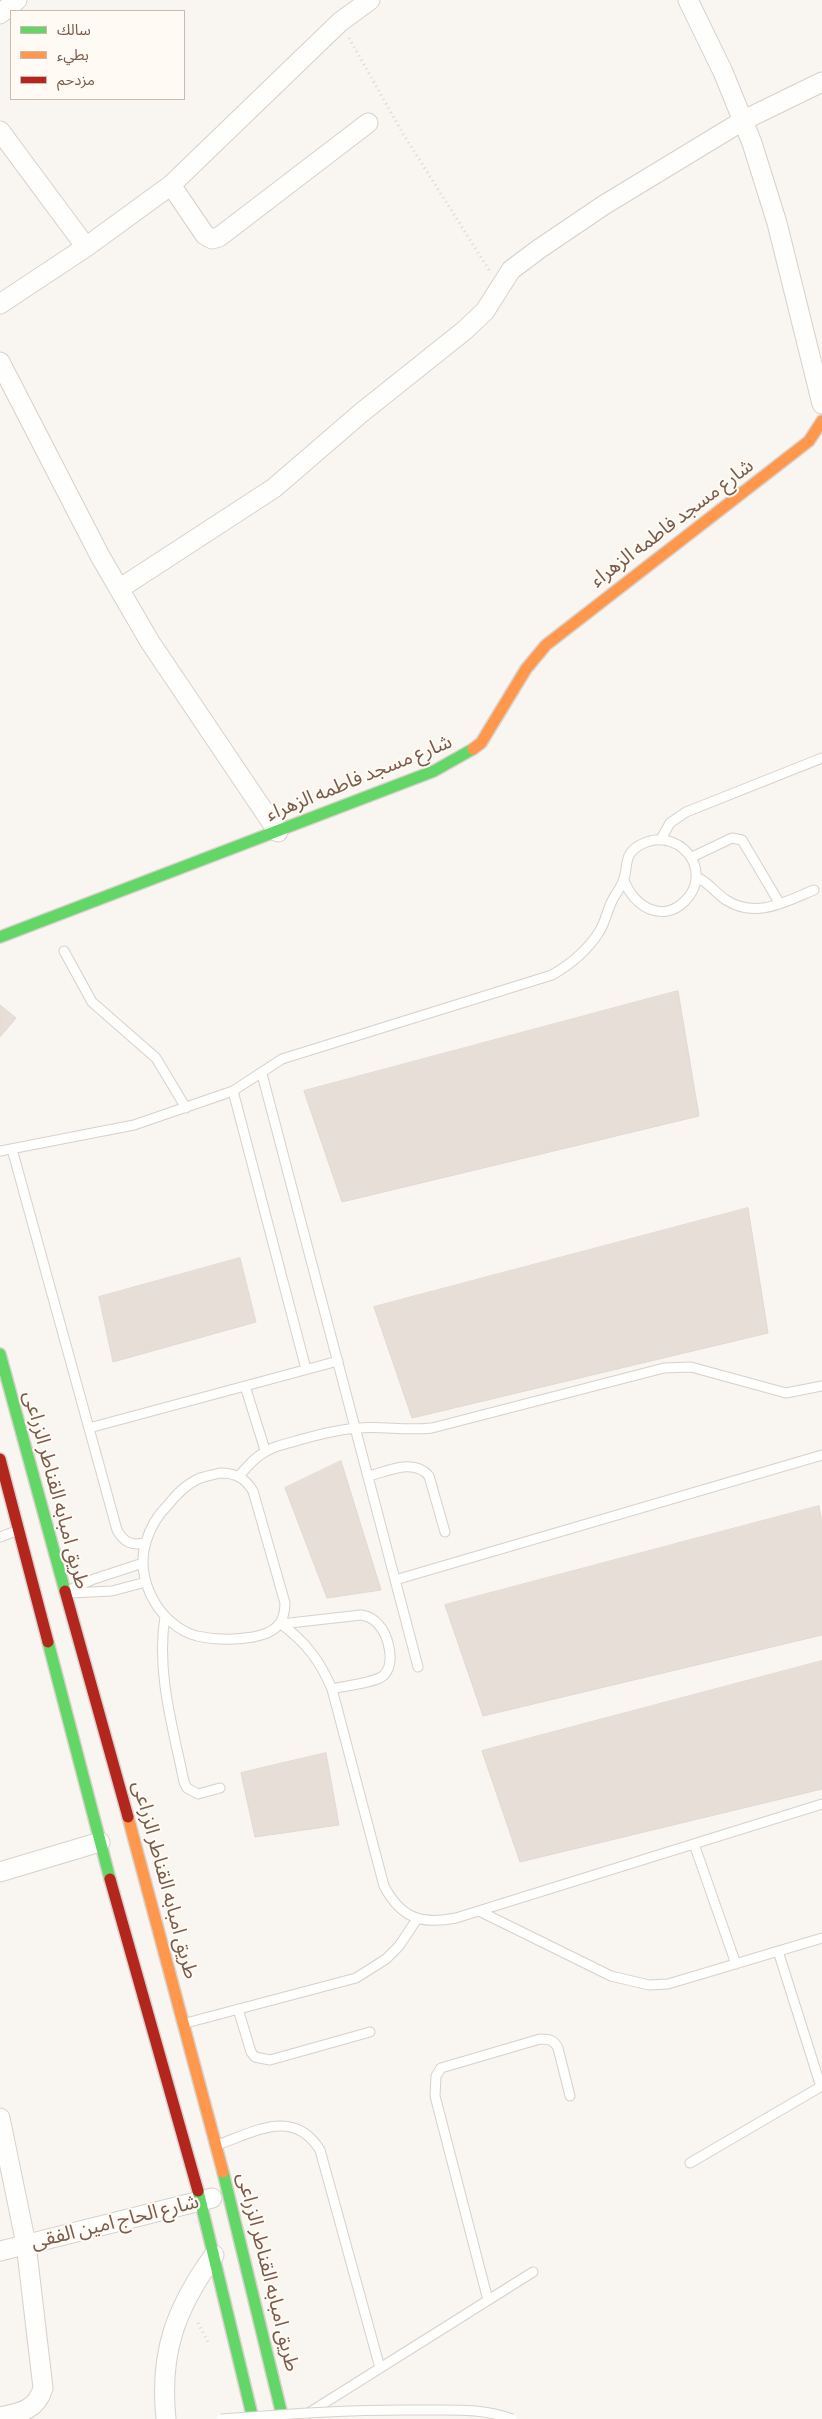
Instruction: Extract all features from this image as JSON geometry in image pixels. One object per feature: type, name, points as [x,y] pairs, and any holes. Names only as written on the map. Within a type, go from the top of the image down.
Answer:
[{"type":"main road","name":"شارع مسجد فاطمه الزهراء","points":[[0,937],[434,771],[469,753],[481,743],[526,669],[546,645],[809,441],[822,421]]},
{"type":"main road","name":"طريق امبابه القناطر الزراعى","points":[[0,1354],[100,1842],[201,2200],[253,2419]]},
{"type":"main road","name":"طريق امبابه القناطر الزراعى","points":[[1,1467],[18,1530],[51,1598],[185,2024],[218,2145],[283,2419]]},
{"type":"street","points":[[0,14],[18,0]]},
{"type":"street","points":[[0,304],[86,246],[171,185],[340,22],[370,0]]},
{"type":"street","points":[[688,0],[744,120],[777,223],[822,404]]},
{"type":"street","points":[[119,589],[274,488],[361,413],[465,330],[485,311],[510,270],[539,248],[604,205],[744,120],[822,82]]},
{"type":"street","points":[[171,185],[205,236],[212,239],[220,238],[368,123]]},
{"type":"street","points":[[0,131],[86,246]]},
{"type":"street","points":[[0,362],[100,556],[150,642],[278,832]]},
{"type":"street","points":[[0,1872],[100,1842]]},
{"type":"street","points":[[0,2118],[26,2244],[43,2388],[37,2402],[30,2409],[0,2417]]},
{"type":"street","name":"شارع الحاج امين الفقى","points":[[0,2251],[230,2194]]},
{"type":"street","points":[[166,2419],[164,2397],[166,2359],[176,2321],[192,2286],[214,2255]]},
{"type":"lane","points":[[661,839],[670,823],[686,812],[822,758]]},
{"type":"lane","points":[[692,857],[732,838],[742,840],[780,904]]},
{"type":"lane","points":[[661,839],[673,841],[684,848],[692,857],[696,877],[693,889],[686,900],[675,908],[662,911],[648,909],[637,903],[628,893],[624,880],[624,868],[633,851],[648,841],[661,839]]},
{"type":"lane","points":[[696,877],[703,880],[724,899],[736,906],[765,909],[814,890]]},
{"type":"lane","points":[[0,1151],[121,1128],[186,1108],[233,1091],[282,1060],[532,984],[552,976],[571,964],[600,931],[612,901],[624,880]]},
{"type":"lane","points":[[64,951],[92,1002],[156,1058],[186,1108]]},
{"type":"lane","points":[[262,1074],[418,1667]]},
{"type":"lane","points":[[233,1091],[306,1369]]},
{"type":"lane","points":[[12,1149],[117,1530],[121,1538],[128,1543],[136,1545],[145,1543]]},
{"type":"lane","points":[[89,1428],[338,1361]]},
{"type":"lane","points":[[239,1476],[265,1450],[356,1428],[378,1427],[406,1430],[432,1428],[679,1366],[691,1367],[786,1393],[822,1386]]},
{"type":"lane","points":[[244,1386],[265,1450]]},
{"type":"lane","points":[[395,1580],[822,1455]]},
{"type":"lane","points":[[368,1476],[409,1466],[424,1470],[429,1476],[445,1532]]},
{"type":"lane","points":[[220,1473],[239,1476],[247,1482],[253,1491],[283,1594],[285,1614],[281,1624],[272,1632],[261,1636],[217,1639],[195,1635],[179,1627],[165,1616],[153,1600],[146,1582],[143,1563],[145,1543],[152,1525],[178,1492],[198,1480],[220,1473]]},
{"type":"lane","points":[[0,1537],[18,1530]]},
{"type":"lane","points":[[51,1598],[94,1578],[143,1563]]},
{"type":"lane","points":[[51,1598],[112,1591],[146,1582]]},
{"type":"lane","points":[[281,1624],[361,1615],[370,1617],[382,1629],[390,1658],[389,1668],[384,1675],[377,1679],[332,1689]]},
{"type":"lane","points":[[165,1616],[161,1652],[164,1688],[184,1782],[187,1788],[198,1794],[220,1788]]},
{"type":"lane","points":[[281,1624],[298,1636],[324,1670],[332,1689],[384,1886],[398,1906],[418,1919],[436,1922],[479,1911],[822,1804]]},
{"type":"lane","points":[[694,1844],[736,1964]]},
{"type":"lane","points":[[479,1911],[611,1976],[629,1982],[649,1985],[668,1984],[822,1938]]},
{"type":"lane","points":[[185,2024],[356,1978],[386,1959],[399,1946],[418,1919]]},
{"type":"lane","points":[[690,2163],[821,2086],[778,1951]]},
{"type":"lane","points":[[238,2010],[251,2052],[263,2059],[270,2060],[370,2032]]},
{"type":"lane","points":[[488,2300],[435,2096],[436,2076],[441,2068],[540,2039],[549,2039],[558,2048],[570,2096]]},
{"type":"lane","points":[[218,2145],[268,2127],[286,2125],[300,2129],[312,2138],[320,2150],[380,2368]]},
{"type":"lane","points":[[299,2419],[532,2272]]},
{"type":"lane","points":[[221,2419],[300,2413],[384,2410],[469,2410],[494,2412],[512,2419]]},
{"type":"path","points":[[340,22],[402,132],[500,287]]},
{"type":"building","points":[[678,991],[699,1116],[342,1202],[304,1091]]},
{"type":"building","points":[[0,1005],[16,1018],[0,1037]]},
{"type":"building","points":[[748,1208],[768,1333],[412,1418],[374,1307]]},
{"type":"building","points":[[240,1258],[256,1322],[113,1362],[99,1297]]},
{"type":"building","points":[[341,1461],[381,1590],[327,1598],[285,1488]]},
{"type":"building","points":[[819,1506],[822,1524],[822,1635],[483,1716],[445,1605]]},
{"type":"building","points":[[822,1661],[822,1789],[520,1862],[482,1751]]},
{"type":"building","points":[[326,1753],[339,1825],[255,1837],[241,1773]]},
{"type":"traffic: fast","points":[[0,937],[434,771],[473,749]]},
{"type":"traffic: fast","points":[[0,1354],[65,1591]]},
{"type":"traffic: fast","points":[[48,1642],[110,1879]]},
{"type":"traffic: fast","points":[[223,2172],[283,2419]]},
{"type":"traffic: fast","points":[[198,2191],[253,2419]]},
{"type":"traffic: slow","points":[[473,749],[481,743],[526,669],[546,645],[809,441],[822,421]]},
{"type":"traffic: slow","points":[[128,1817],[223,2172]]},
{"type":"traffic: jam","points":[[0,1459],[48,1642]]},
{"type":"traffic: jam","points":[[65,1591],[128,1817]]},
{"type":"traffic: jam","points":[[110,1879],[198,2191]]}]
